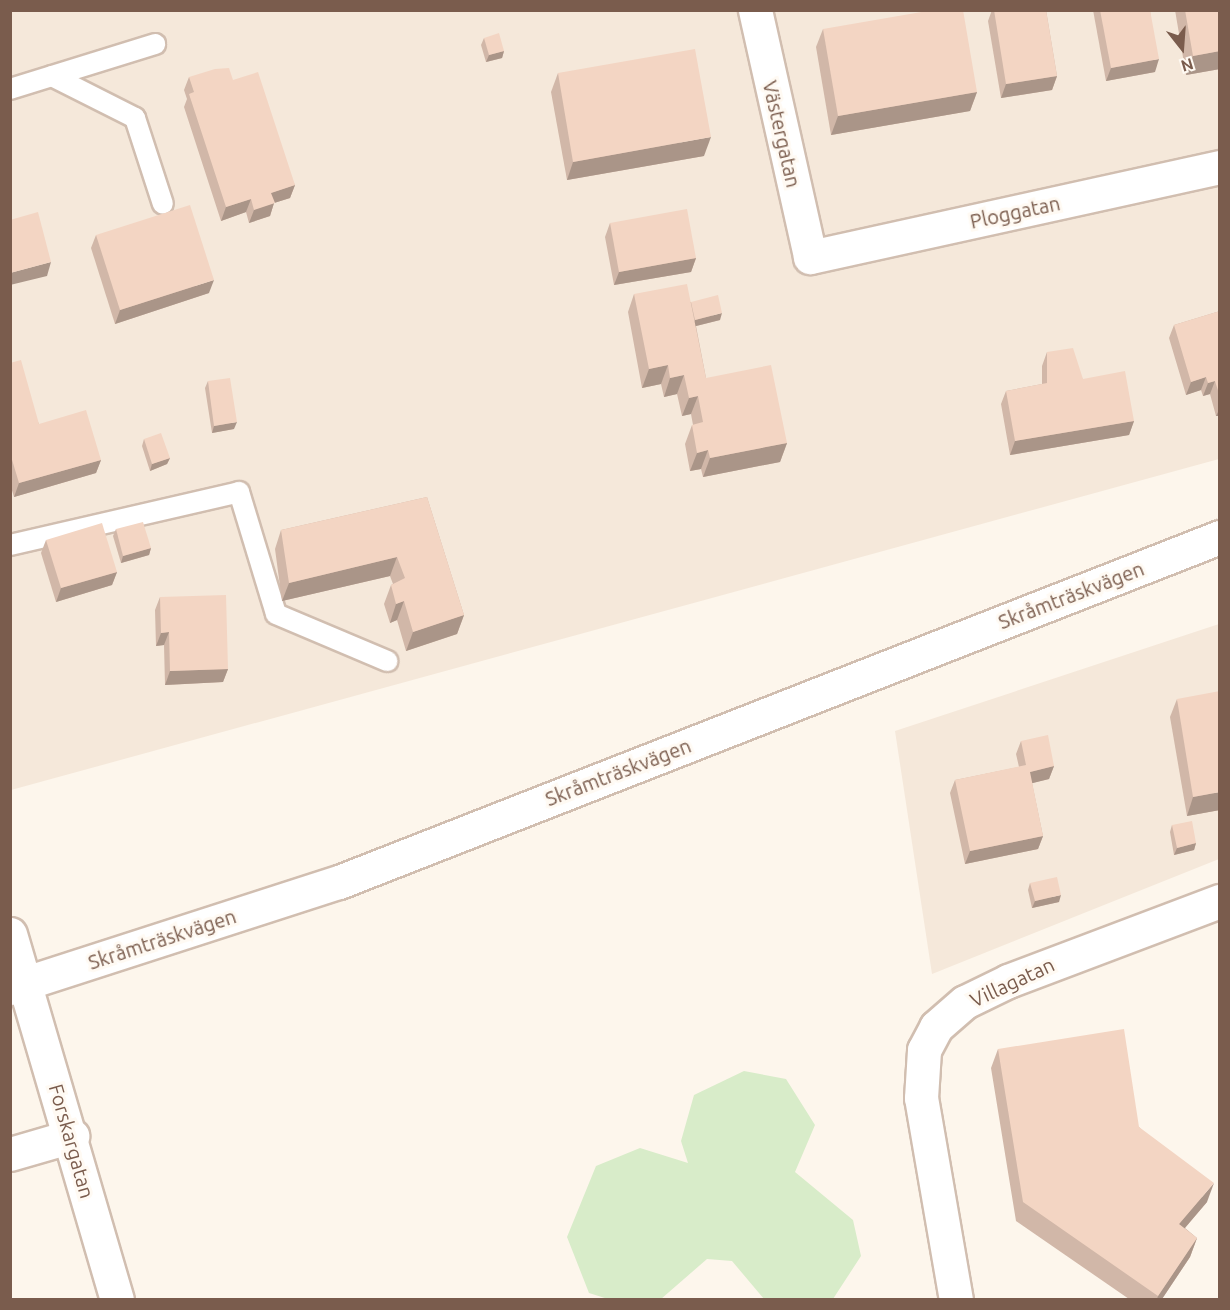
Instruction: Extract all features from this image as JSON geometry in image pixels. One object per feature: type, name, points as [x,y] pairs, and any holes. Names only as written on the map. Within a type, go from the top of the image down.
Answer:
[{"type":"street","name":"Västergatan","points":[[755,10],[810,257]]},
{"type":"street","name":"Ploggatan","points":[[810,257],[1220,167]]},
{"type":"street","name":"Skråmträskvägen","points":[[17,985],[339,882],[1220,537]]},
{"type":"street","name":"Villagatan","points":[[956,1299],[921,1098],[924,1050],[936,1027],[965,1002],[1008,981],[1220,902]]},
{"type":"street","name":"Forskargatan","points":[[10,934],[17,985],[72,1136],[117,1299]]},
{"type":"street","points":[[10,1154],[72,1136]]},
{"type":"lane","points":[[10,89],[155,45]]},
{"type":"lane","points":[[52,76],[135,118],[163,204]]},
{"type":"lane","points":[[10,545],[239,492],[276,614],[387,661]]},
{"type":"shaded area","points":[[11,11],[1219,11],[1219,459],[11,790]]},
{"type":"shaded area","points":[[1219,624],[1219,859],[932,974],[895,731]]},
{"type":"green space","points":[[744,1071],[786,1079],[815,1125],[795,1172],[853,1220],[861,1256],[833,1299],[764,1299],[732,1261],[707,1259],[661,1299],[608,1299],[589,1293],[567,1237],[596,1166],[640,1148],[688,1163],[681,1141],[694,1095]]},
{"type":"building","points":[[933,10],[963,10],[977,92],[838,116],[823,29]]},
{"type":"building","points":[[994,10],[1046,10],[1057,76],[1006,84]]},
{"type":"building","points":[[1100,10],[1150,10],[1159,59],[1111,68]]},
{"type":"building","points":[[1185,10],[1220,10],[1220,51],[1193,56]]},
{"type":"building","points":[[499,33],[504,51],[489,55],[484,38]]},
{"type":"building","points":[[695,49],[711,137],[573,162],[558,73]]},
{"type":"building","points":[[229,68],[233,80],[258,72],[295,185],[271,193],[275,203],[254,210],[251,199],[226,207],[189,94],[194,92],[189,77],[215,69]]},
{"type":"building","points":[[190,205],[214,280],[120,310],[96,235]]},
{"type":"building","points":[[687,209],[696,258],[619,272],[610,223]]},
{"type":"building","points":[[38,212],[51,262],[10,273],[10,220]]},
{"type":"building","points":[[687,284],[706,378],[771,365],[787,443],[710,458],[708,450],[697,453],[692,425],[703,422],[698,396],[689,398],[684,375],[670,378],[668,365],[649,369],[634,294]]},
{"type":"building","points":[[718,295],[722,313],[695,320],[691,302]]},
{"type":"building","points":[[1220,311],[1220,397],[1215,381],[1208,383],[1206,377],[1191,382],[1174,325]]},
{"type":"building","points":[[1073,348],[1083,379],[1125,371],[1134,421],[1015,441],[1006,391],[1047,383],[1047,352]]},
{"type":"building","points":[[21,360],[39,424],[86,410],[101,460],[19,483],[10,453],[10,363]]},
{"type":"building","points":[[230,378],[237,422],[214,426],[208,381]]},
{"type":"building","points":[[161,433],[170,458],[152,464],[144,439]]},
{"type":"building","points":[[427,497],[464,615],[413,632],[404,601],[396,604],[391,585],[405,578],[397,557],[289,583],[281,530]]},
{"type":"building","points":[[143,522],[151,548],[123,556],[116,529]]},
{"type":"building","points":[[102,523],[117,572],[61,588],[46,540]]},
{"type":"building","points":[[226,595],[228,669],[170,671],[169,632],[161,633],[160,597]]},
{"type":"building","points":[[1220,691],[1220,792],[1193,797],[1177,699]]},
{"type":"building","points":[[1048,735],[1054,766],[1030,772],[1043,836],[970,851],[955,780],[1026,765],[1021,741]]},
{"type":"building","points":[[1192,821],[1196,843],[1177,848],[1172,825]]},
{"type":"building","points":[[1057,877],[1061,895],[1035,901],[1030,883]]},
{"type":"building","points":[[1124,1029],[1139,1127],[1214,1183],[1179,1224],[1197,1238],[1158,1296],[1023,1202],[998,1049]]}]
